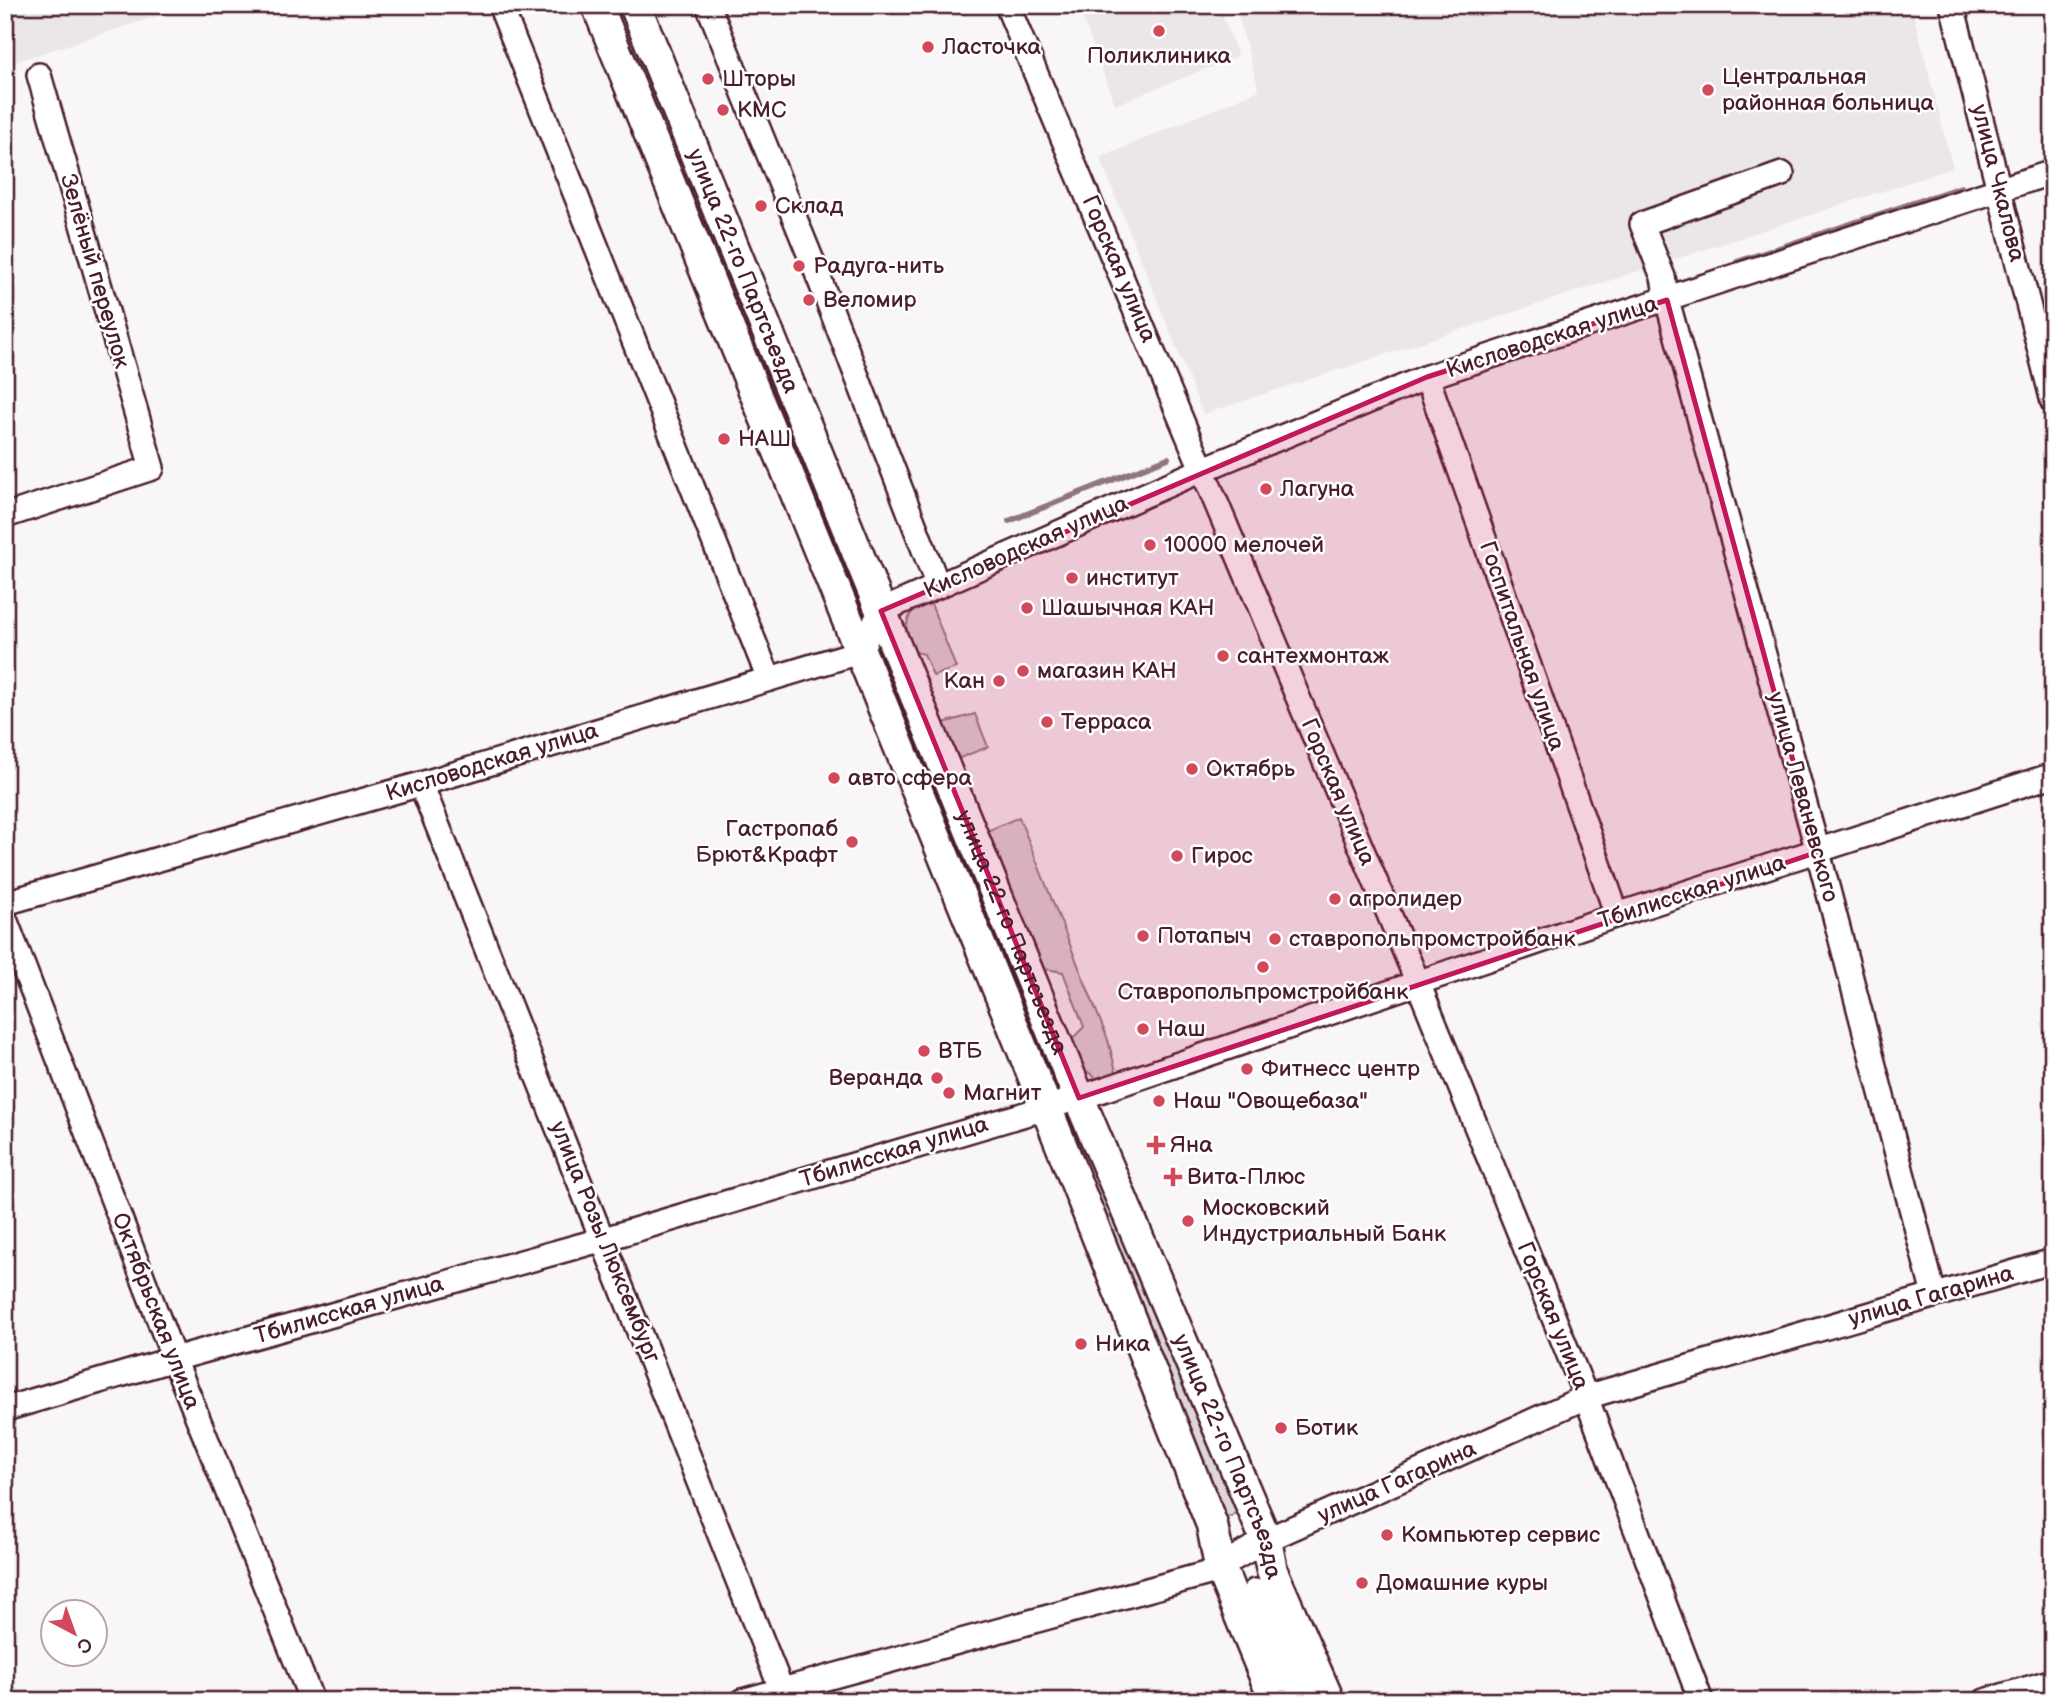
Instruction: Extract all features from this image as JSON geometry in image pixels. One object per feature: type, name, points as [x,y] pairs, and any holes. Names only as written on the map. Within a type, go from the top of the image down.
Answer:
[{"type":"main road","name":"улица 22-го Партсъезда","points":[[597,5],[1046,1107],[1212,1525],[1220,1567],[1275,1701]]},
{"type":"main road","name":"улица 22-го Партсъезда","points":[[635,5],[1079,1098],[1266,1540],[1272,1571],[1329,1701]]},
{"type":"street","points":[[500,5],[769,679]]},
{"type":"street","points":[[708,5],[817,273],[938,586]]},
{"type":"street","name":"Горская улица","points":[[1007,5],[1418,983],[1586,1397],[1701,1701]]},
{"type":"street","name":"улица Чкалова","points":[[1952,5],[2053,402]]},
{"type":"street","name":"Зелёный переулок","points":[[5,516],[152,468],[39,75]]},
{"type":"street","name":"Кисловодская улица","points":[[881,611],[1203,469],[1427,377],[2053,172]]},
{"type":"street","name":"улица Леваневского","points":[[1782,174],[1642,223],[1663,277],[1934,1295]]},
{"type":"street","name":"Госпитальная улица","points":[[1427,377],[1617,915]]},
{"type":"street","points":[[859,652],[881,611]]},
{"type":"street","name":"Кисловодская улица","points":[[5,902],[421,783],[859,652]]},
{"type":"street","name":"Тбилисская улица","points":[[5,1409],[604,1239],[1079,1098],[1617,915],[2053,775]]},
{"type":"street","name":"улица Розы Люксембург","points":[[421,783],[784,1695]]},
{"type":"street","name":"Октябрьская улица","points":[[5,919],[174,1359],[312,1701]]},
{"type":"street","name":"улица Гагарина","points":[[742,1701],[784,1695],[1209,1573],[1266,1540],[1586,1397],[2053,1261]]},
{"type":"street","points":[[1255,1591],[1301,1701]]},
{"type":"street","points":[[1985,1701],[2053,1681]]},
{"type":"highlighted area","points":[[1667,300],[1818,852],[1079,1098],[881,611],[1427,377]]},
{"type":"shaded area","points":[[5,5],[192,5],[5,65]]},
{"type":"shaded area","points":[[607,5],[621,5],[849,571],[837,575]]},
{"type":"shaded area","points":[[1078,5],[1219,5],[1238,56],[1115,105]]},
{"type":"shaded area","points":[[1235,5],[1911,5],[1953,168],[1203,414],[1100,158],[1259,90]]},
{"type":"shaded area","points":[[928,596],[956,668],[933,676],[924,654],[911,651],[906,634],[911,614]]},
{"type":"shaded area","points":[[895,691],[904,695],[1045,1043],[1049,1065],[1040,1067],[892,698]]},
{"type":"shaded area","points":[[975,714],[988,747],[952,761],[940,724]]},
{"type":"shaded area","points":[[1019,817],[1108,1040],[1117,1075],[1096,1078],[1075,1062],[1068,1043],[1084,1027],[1063,972],[1039,968],[987,831]]},
{"type":"shaded area","points":[[1080,1139],[1089,1147],[1236,1511],[1232,1517],[1226,1516],[1220,1509],[1075,1140]]},
{"type":"waterway","points":[[1737,262],[1961,187]]},
{"type":"waterway","points":[[1009,521],[1168,458]]},
{"type":"place","name":"Поликлиника","points":[[1159,31]]},
{"type":"place","name":"Ласточка","points":[[928,47]]},
{"type":"place","name":"Шторы","points":[[708,79]]},
{"type":"place","name":"Центральная районная больница","points":[[1708,90]]},
{"type":"place","name":"КМС","points":[[723,110]]},
{"type":"place","name":"Склад","points":[[761,206]]},
{"type":"place","name":"Радуга-нить","points":[[799,266]]},
{"type":"place","name":"Веломир","points":[[809,300]]},
{"type":"place","name":"НАШ","points":[[724,439]]},
{"type":"place","name":"Лагуна","points":[[1266,489]]},
{"type":"place","name":"10000 мелочей","points":[[1150,545]]},
{"type":"place","name":"институт","points":[[1072,578]]},
{"type":"place","name":"Шашычная КАН","points":[[1027,608]]},
{"type":"place","name":"сантехмонтаж","points":[[1223,656]]},
{"type":"place","name":"магазин КАН","points":[[1023,671]]},
{"type":"place","name":"Кан","points":[[999,681]]},
{"type":"place","name":"Терраса","points":[[1047,722]]},
{"type":"place","name":"Октябрь","points":[[1192,769]]},
{"type":"place","name":"авто сфера","points":[[834,778]]},
{"type":"place","name":"Гастропаб Брют&Крафт","points":[[852,842]]},
{"type":"place","name":"Гирос","points":[[1177,856]]},
{"type":"place","name":"агролидер","points":[[1335,899]]},
{"type":"place","name":"Потапыч","points":[[1143,936]]},
{"type":"place","name":"ставропольпромстройбанк","points":[[1275,939]]},
{"type":"place","name":"Ставропольпромстройбанк","points":[[1263,967]]},
{"type":"place","name":"Наш","points":[[1143,1029]]},
{"type":"place","name":"ВТБ","points":[[924,1051]]},
{"type":"place","name":"Фитнесс центр","points":[[1247,1069]]},
{"type":"place","name":"Веранда","points":[[937,1078]]},
{"type":"place","name":"Магнит","points":[[949,1093]]},
{"type":"place","name":"Наш \"Овощебаза\"","points":[[1159,1101]]},
{"type":"place","name":"Яна","points":[[1156,1145]]},
{"type":"place","name":"Вита-Плюс","points":[[1173,1177]]},
{"type":"place","name":"Московский Индустриальный Банк","points":[[1188,1221]]},
{"type":"place","name":"Ника","points":[[1081,1344]]},
{"type":"place","name":"Ботик","points":[[1281,1428]]},
{"type":"place","name":"Компьютер сервис","points":[[1387,1535]]},
{"type":"place","name":"Домашние куры","points":[[1362,1583]]}]
